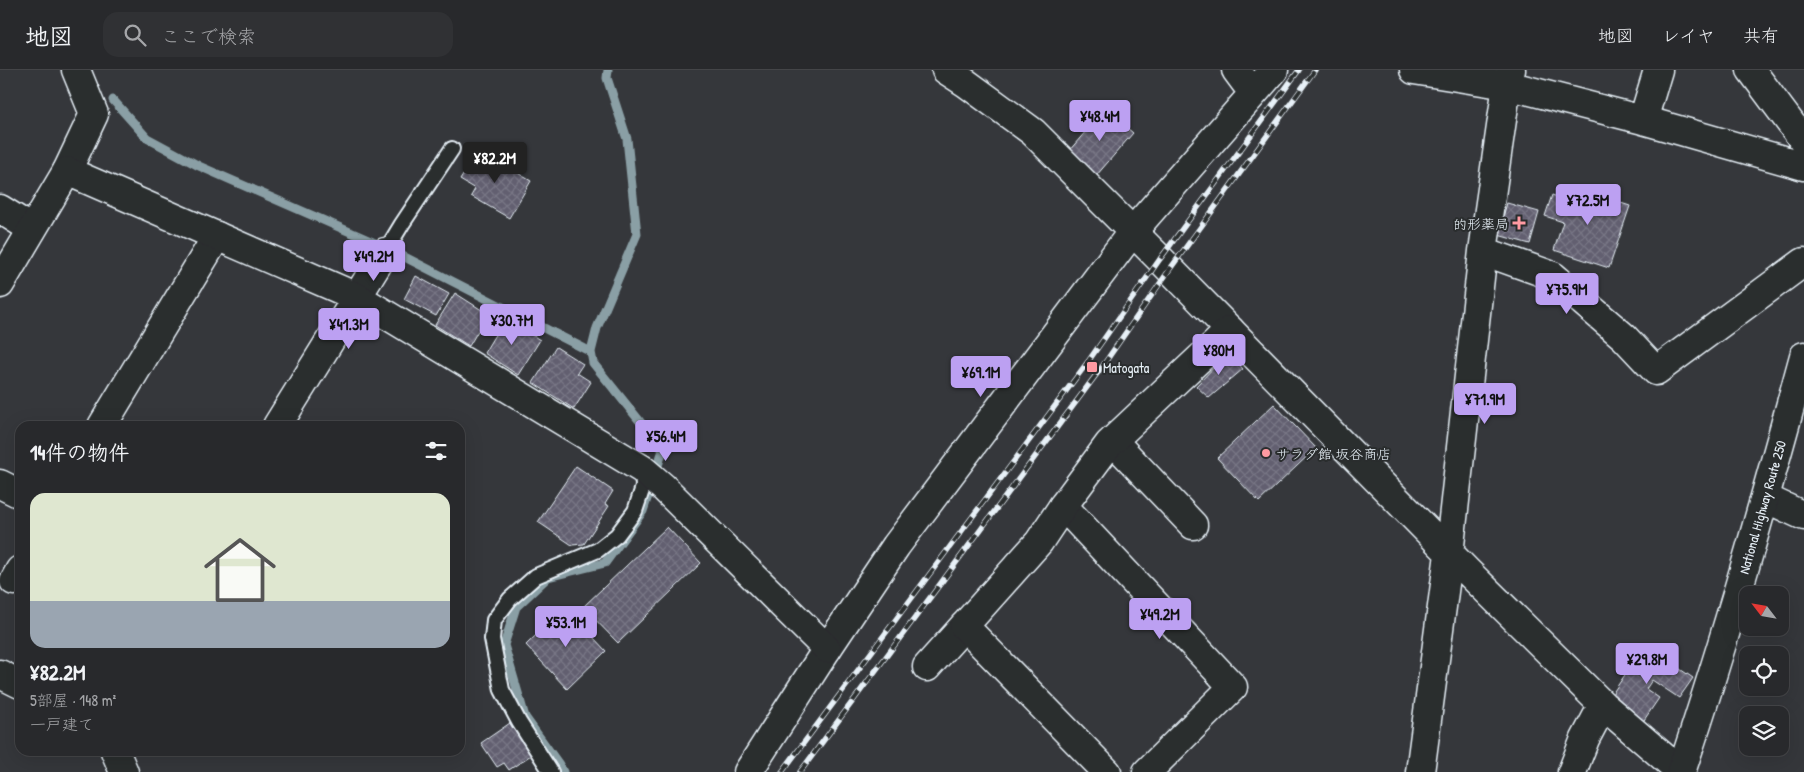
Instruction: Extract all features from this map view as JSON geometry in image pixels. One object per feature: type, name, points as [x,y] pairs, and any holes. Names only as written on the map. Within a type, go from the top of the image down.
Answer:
[{"type":"main road","points":[[0,284],[67,171],[94,114],[76,70]]},
{"type":"main road","points":[[946,70],[1032,132],[1133,231],[1449,554],[1603,705],[1681,772]]},
{"type":"main road","points":[[1236,70],[1253,93]]},
{"type":"main road","points":[[748,772],[896,546],[1133,231],[1274,70]]},
{"type":"main road","points":[[1414,70],[1509,78],[1644,120],[1804,166]]},
{"type":"main road","points":[[1644,120],[1658,70]]},
{"type":"main road","points":[[1751,70],[1804,141]]},
{"type":"main road","points":[[1420,772],[1449,554],[1483,252],[1509,78]]},
{"type":"main road","points":[[67,171],[357,297],[642,469],[827,649]]},
{"type":"main road","points":[[0,209],[32,229]]},
{"type":"main road","points":[[105,421],[217,236]]},
{"type":"main road","points":[[280,421],[385,252]]},
{"type":"main road","points":[[1483,252],[1554,276],[1624,337],[1656,371],[1804,262]]},
{"type":"main road","points":[[927,667],[1039,542],[1063,506],[1113,441],[1230,330]]},
{"type":"main road","name":"National Highway Route 250","points":[[1681,772],[1707,696],[1804,356]]},
{"type":"main road","points":[[1113,441],[1193,525]]},
{"type":"main road","points":[[0,484],[15,492]]},
{"type":"main road","points":[[1765,498],[1804,516]]},
{"type":"main road","points":[[1063,506],[1233,687],[1147,772]]},
{"type":"main road","points":[[964,626],[1107,772]]},
{"type":"main road","points":[[0,674],[15,682]]},
{"type":"main road","points":[[1572,772],[1585,739],[1603,705]]},
{"type":"main road","points":[[117,756],[124,772]]},
{"type":"lane","points":[[385,252],[452,149]]},
{"type":"lane","points":[[550,772],[518,722],[502,690],[492,638],[494,620],[510,599],[536,576],[598,550],[617,535],[635,511],[643,487],[642,469]]},
{"type":"building","points":[[1105,109],[1133,133],[1096,176],[1068,152]]},
{"type":"building","points":[[479,150],[531,181],[509,218],[471,196],[475,189],[460,180]]},
{"type":"building","points":[[1575,188],[1630,206],[1609,268],[1554,250],[1563,222],[1545,216],[1552,195],[1570,201]]},
{"type":"building","name":"的形薬局","points":[[1507,203],[1539,212],[1530,244],[1498,235]]},
{"type":"building","points":[[416,276],[449,294],[436,316],[404,299]]},
{"type":"building","points":[[455,293],[488,314],[469,346],[435,325]]},
{"type":"building","points":[[505,318],[540,340],[518,375],[484,353]]},
{"type":"building","points":[[556,347],[583,364],[577,373],[591,382],[574,409],[533,383]]},
{"type":"building","points":[[1233,357],[1243,369],[1209,398],[1196,386],[1221,360]]},
{"type":"building","name":"サラダ館 坂谷商店","points":[[1274,404],[1316,448],[1259,502],[1217,458]]},
{"type":"building","points":[[576,466],[613,491],[605,504],[609,506],[584,544],[572,545],[538,522]]},
{"type":"building","points":[[667,527],[701,563],[618,643],[583,607]]},
{"type":"building","points":[[565,607],[606,651],[567,689],[526,645]]},
{"type":"building","points":[[1645,645],[1693,678],[1679,698],[1652,680],[1646,689],[1659,698],[1640,726],[1606,703]]},
{"type":"building","points":[[510,723],[531,755],[509,770],[504,763],[497,767],[481,743]]},
{"type":"waterway","points":[[563,772],[525,717],[504,645],[516,607],[548,577],[605,563],[643,511],[663,450],[593,363],[591,352],[597,328],[637,234],[627,139],[607,78],[608,70]]},
{"type":"waterway","points":[[113,100],[147,138],[199,166],[389,249],[591,352]]},
{"type":"railway","points":[[782,772],[1087,363],[1160,259],[1299,70]]},
{"type":"railway","points":[[800,772],[1099,371],[1170,269],[1315,70]]},
{"type":"place","name":"的形薬局","points":[[1519,223]]},
{"type":"place","name":"Matogata","points":[[1092,367]]},
{"type":"place","name":"サラダ館 坂谷商店","points":[[1266,453]]}]
